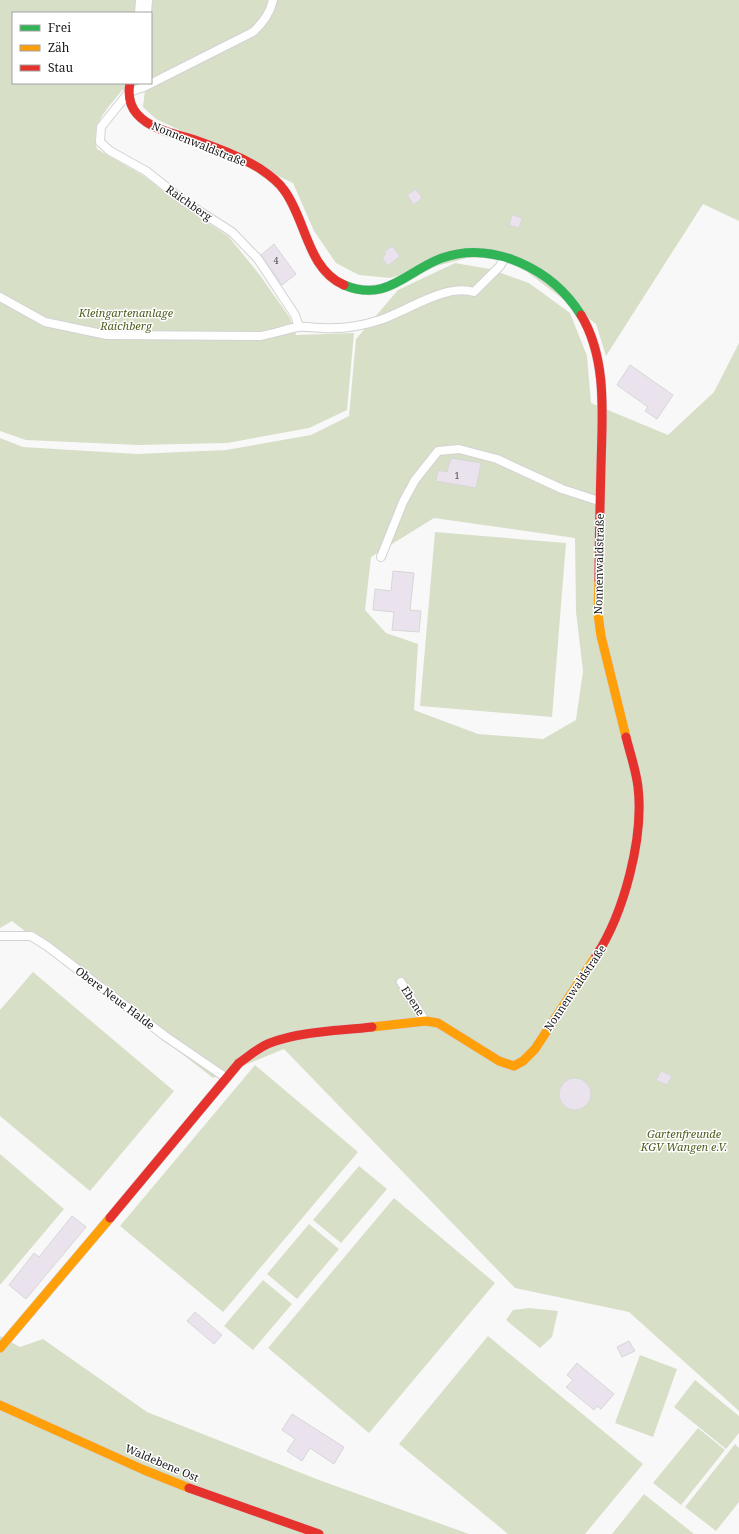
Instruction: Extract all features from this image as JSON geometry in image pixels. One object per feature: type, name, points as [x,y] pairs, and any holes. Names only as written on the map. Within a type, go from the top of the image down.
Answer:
[{"type":"street","points":[[143,12],[144,0]]},
{"type":"street","name":"Nonnenwaldstraße","points":[[0,1348],[36,1307],[226,1078],[244,1059],[270,1043],[297,1036],[426,1021],[441,1024],[503,1064],[513,1066],[522,1062],[535,1049],[570,993],[604,944],[631,872],[639,816],[638,786],[601,636],[598,614],[599,501],[603,429],[602,400],[598,366],[587,325],[566,296],[547,278],[527,266],[505,258],[472,253],[442,259],[396,284],[384,288],[356,289],[342,283],[327,273],[316,260],[286,192],[274,179],[258,168],[223,151],[150,125],[138,115],[131,105],[130,87]]},
{"type":"street","name":"Waldebene Ost","points":[[0,1405],[79,1439],[144,1470],[222,1501],[319,1534]]},
{"type":"lane","points":[[152,83],[253,32],[262,24],[271,8],[272,0]]},
{"type":"lane","points":[[130,87],[144,87],[150,84]]},
{"type":"lane","name":"Raichberg","points":[[130,87],[102,127],[100,142],[110,151],[146,171],[185,202],[232,232],[258,259],[295,315],[299,327]]},
{"type":"lane","points":[[0,297],[45,322],[107,335],[260,336],[279,333],[299,327],[324,328],[360,326],[379,321],[449,291],[465,289],[474,292],[500,266],[505,258]]},
{"type":"lane","points":[[381,557],[403,502],[415,480],[438,451],[459,449],[497,460],[562,489],[599,501]]},
{"type":"lane","name":"Obere Neue Halde","points":[[0,936],[31,936],[47,946],[165,1036],[226,1078]]},
{"type":"lane","name":"Ebene","points":[[400,982],[426,1021]]},
{"type":"green space","name":"Kleingartenanlage Raichberg","points":[[0,0],[739,0],[739,221],[703,204],[606,356],[596,324],[498,250],[390,278],[359,275],[336,263],[314,231],[293,183],[156,119],[143,107],[145,90],[122,90],[106,110],[98,124],[95,140],[97,149],[144,176],[182,206],[228,236],[259,274],[290,318],[296,335],[354,333],[347,410],[309,428],[227,443],[139,445],[26,440],[0,431]]},
{"type":"green space","name":"Gartenfreunde KGV Wangen e.V.","points":[[455,263],[490,269],[529,283],[570,313],[587,356],[591,403],[668,435],[714,392],[739,343],[739,1411],[629,1312],[515,1288],[284,1049],[213,1078],[12,921],[0,928],[0,438],[23,447],[137,454],[226,450],[311,435],[349,416],[356,339],[398,290]],"holes":[[[434,518],[575,538],[576,612],[583,671],[576,720],[543,739],[478,734],[414,710],[418,644],[386,633],[365,610],[371,557]]]},
{"type":"green space","points":[[435,532],[566,543],[552,717],[420,706]]},
{"type":"green space","points":[[33,972],[174,1091],[90,1191],[0,1116],[0,1010]]},
{"type":"green space","points":[[255,1065],[358,1152],[223,1312],[120,1226]]},
{"type":"green space","points":[[0,1154],[64,1209],[0,1285]]},
{"type":"green space","points":[[359,1166],[387,1189],[341,1243],[313,1220]]},
{"type":"green space","points":[[394,1198],[495,1283],[369,1433],[268,1348]]},
{"type":"green space","points":[[309,1224],[339,1249],[297,1299],[267,1274]]},
{"type":"green space","points":[[263,1280],[292,1304],[253,1350],[224,1326]]},
{"type":"green space","points":[[529,1308],[558,1311],[552,1337],[540,1348],[506,1320],[513,1310]]},
{"type":"green space","points":[[0,1336],[20,1347],[43,1339],[147,1412],[319,1480],[469,1534],[0,1534]]},
{"type":"green space","points":[[488,1336],[643,1464],[585,1534],[508,1534],[399,1444]]},
{"type":"green space","points":[[640,1355],[677,1369],[653,1437],[615,1423]]},
{"type":"green space","points":[[695,1380],[739,1416],[739,1433],[726,1449],[674,1407]]},
{"type":"green space","points":[[698,1428],[725,1450],[681,1505],[653,1483]]},
{"type":"green space","points":[[735,1444],[739,1448],[739,1502],[716,1531],[685,1507]]},
{"type":"green space","points":[[644,1494],[694,1534],[612,1534]]},
{"type":"building","points":[[416,189],[422,198],[414,205],[407,195]]},
{"type":"building","points":[[512,215],[522,218],[519,228],[509,225]]},
{"type":"building","points":[[274,244],[296,274],[282,285],[261,255]]},
{"type":"building","points":[[392,246],[400,256],[388,266],[382,258],[386,254],[384,252]]},
{"type":"building","points":[[630,365],[673,395],[657,419],[645,411],[648,407],[617,385]]},
{"type":"building","points":[[451,458],[481,463],[476,488],[436,481],[438,470],[447,472]]},
{"type":"building","points":[[393,571],[414,573],[410,610],[421,611],[419,632],[392,630],[394,612],[373,610],[375,589],[391,591]]},
{"type":"building","points":[[661,1071],[672,1076],[667,1085],[656,1080]]},
{"type":"building","points":[[575,1078],[586,1083],[591,1094],[586,1105],[575,1110],[564,1105],[559,1094],[564,1083]]},
{"type":"building","points":[[72,1216],[86,1227],[26,1299],[9,1285],[34,1253],[39,1257]]},
{"type":"building","points":[[195,1312],[222,1335],[214,1344],[187,1321]]},
{"type":"building","points":[[629,1341],[635,1351],[622,1357],[617,1347]]},
{"type":"building","points":[[577,1363],[614,1394],[601,1409],[597,1406],[594,1410],[566,1387],[573,1380],[567,1375]]},
{"type":"building","points":[[292,1414],[344,1447],[334,1464],[310,1448],[302,1461],[287,1451],[295,1439],[282,1430]]},
{"type":"traffic: fast","points":[[344,285],[359,290],[384,288],[442,258],[462,253],[482,253],[501,256],[538,272],[555,285],[569,299],[581,315]]},
{"type":"traffic: slow","points":[[599,580],[598,614],[601,636],[626,737]]},
{"type":"traffic: slow","points":[[372,1027],[426,1021],[438,1023],[499,1061],[514,1066],[523,1061],[535,1049],[596,956]]},
{"type":"traffic: slow","points":[[0,1348],[110,1218]]},
{"type":"traffic: slow","points":[[0,1405],[144,1470],[189,1488]]},
{"type":"traffic: jam","points":[[130,84],[129,95],[132,107],[137,114],[149,124],[164,131],[195,140],[236,156],[259,168],[276,181],[282,187],[291,202],[308,242],[322,267],[332,278],[344,285]]},
{"type":"traffic: jam","points":[[581,315],[590,332],[596,351],[602,389],[599,580]]},
{"type":"traffic: jam","points":[[596,956],[615,919],[630,874],[635,852],[638,829],[638,787],[626,737]]},
{"type":"traffic: jam","points":[[110,1218],[239,1063],[262,1047],[282,1039],[321,1032],[372,1027]]},
{"type":"traffic: jam","points":[[189,1488],[319,1534]]}]
